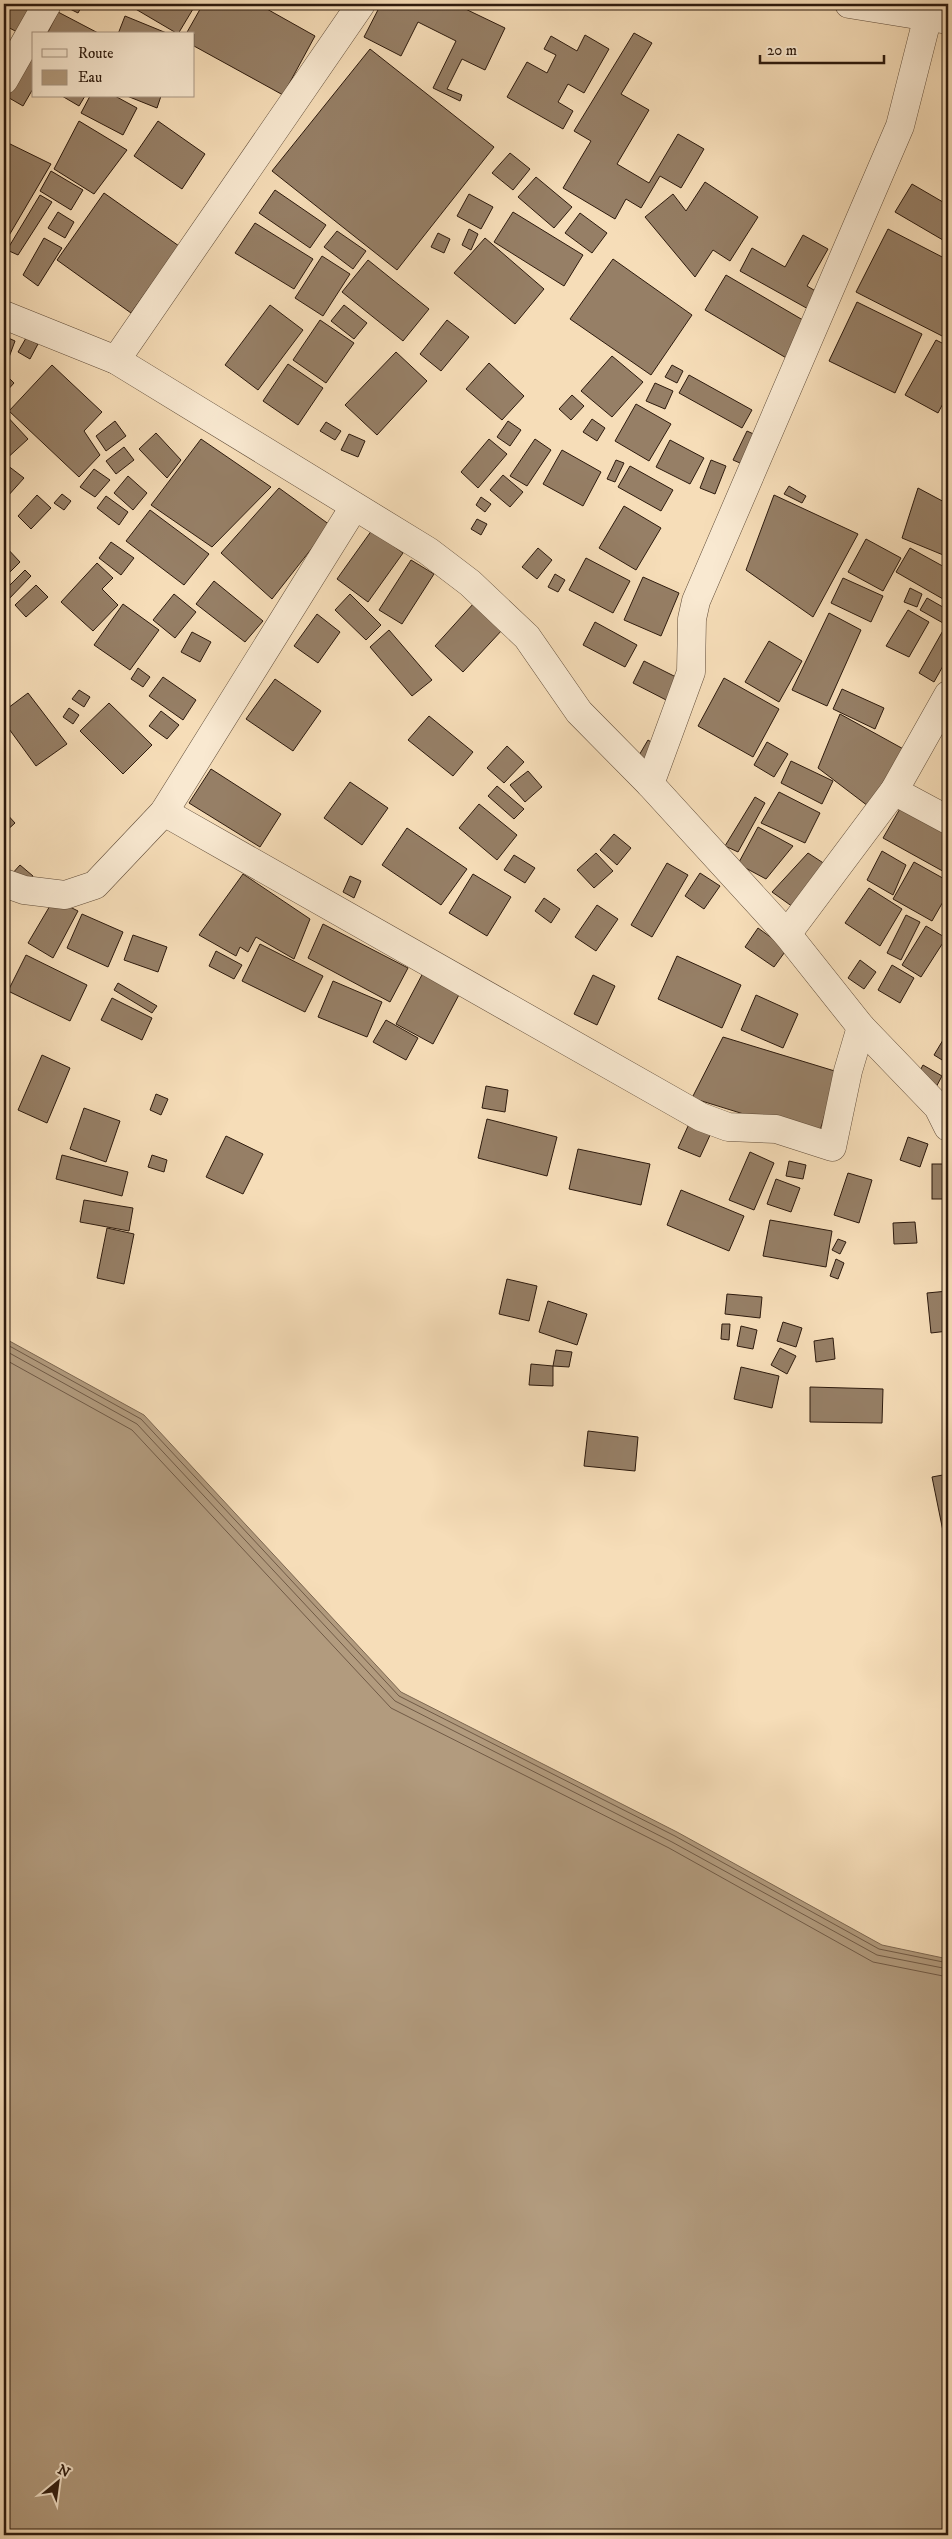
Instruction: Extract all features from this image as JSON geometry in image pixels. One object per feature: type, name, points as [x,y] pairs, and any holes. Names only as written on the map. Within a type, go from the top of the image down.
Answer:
[{"type":"street","points":[[4,80],[47,4]]},
{"type":"street","points":[[116,360],[361,4]]},
{"type":"street","points":[[650,784],[691,672],[692,619],[696,601],[900,126],[936,13],[849,4]]},
{"type":"street","points":[[4,315],[116,360],[428,551],[470,583],[527,637],[579,712],[650,784],[787,934],[861,1027],[938,1107],[948,1127]]},
{"type":"street","points":[[4,883],[24,890],[65,895],[95,885],[164,812],[354,507]]},
{"type":"street","points":[[787,934],[894,791],[948,695]]},
{"type":"street","points":[[894,791],[948,820]]},
{"type":"street","points":[[164,812],[701,1117],[728,1127],[776,1129],[832,1146],[848,1071],[861,1027]]},
{"type":"water","points":[[4,1338],[144,1415],[401,1692],[677,1832],[882,1945],[948,1959],[948,2535],[4,2535]]},
{"type":"building","points":[[4,4],[31,4],[17,32],[4,25]]},
{"type":"building","points":[[65,4],[83,4],[78,13],[64,6]]},
{"type":"building","points":[[127,4],[196,4],[179,32],[175,32]]},
{"type":"building","points":[[203,4],[258,4],[315,36],[283,95],[195,47],[195,32],[187,32]]},
{"type":"building","points":[[381,4],[455,4],[505,28],[485,70],[462,59],[447,89],[462,95],[460,101],[433,88],[456,41],[418,22],[401,56],[364,37]]},
{"type":"building","points":[[58,12],[96,32],[48,32]]},
{"type":"building","points":[[125,16],[164,32],[119,32]]},
{"type":"building","points":[[634,33],[652,43],[621,94],[649,110],[617,164],[649,183],[678,134],[704,149],[681,188],[660,176],[641,208],[626,199],[615,219],[563,188],[591,141],[574,131]]},
{"type":"building","points":[[585,35],[609,49],[584,93],[568,84],[558,102],[573,111],[563,129],[507,97],[527,62],[547,73],[556,55],[544,49],[551,36],[577,51]]},
{"type":"building","points":[[32,47],[32,90],[23,106],[4,95],[4,60]]},
{"type":"building","points":[[370,49],[494,147],[397,270],[272,171]]},
{"type":"building","points":[[65,98],[84,98],[79,106]]},
{"type":"building","points":[[89,98],[119,98],[137,108],[123,135],[81,113]]},
{"type":"building","points":[[132,98],[160,98],[157,108]]},
{"type":"building","points":[[79,121],[127,150],[94,194],[54,169]]},
{"type":"building","points":[[158,121],[205,154],[182,189],[134,156]]},
{"type":"building","points":[[4,141],[51,164],[4,244]]},
{"type":"building","points":[[510,153],[530,169],[513,190],[492,173]]},
{"type":"building","points":[[51,171],[83,190],[71,210],[40,191]]},
{"type":"building","points":[[536,177],[572,207],[554,228],[518,197]]},
{"type":"building","points":[[705,182],[758,217],[730,261],[713,250],[695,277],[645,217],[673,194],[686,211]]},
{"type":"building","points":[[912,184],[948,205],[948,243],[895,212]]},
{"type":"building","points":[[275,190],[326,225],[310,248],[259,213]]},
{"type":"building","points":[[104,193],[179,246],[131,313],[57,260]]},
{"type":"building","points":[[469,194],[493,207],[481,229],[457,216]]},
{"type":"building","points":[[40,195],[52,202],[18,255],[7,250]]},
{"type":"building","points":[[58,212],[74,222],[65,238],[48,228]]},
{"type":"building","points":[[513,212],[583,255],[564,286],[494,242]]},
{"type":"building","points":[[580,213],[607,233],[592,253],[565,233]]},
{"type":"building","points":[[255,223],[313,259],[294,289],[235,253]]},
{"type":"building","points":[[469,229],[478,234],[471,250],[462,245]]},
{"type":"building","points":[[888,229],[948,260],[948,339],[856,292]]},
{"type":"building","points":[[337,231],[366,251],[353,269],[324,247]]},
{"type":"building","points":[[438,233],[450,239],[444,253],[431,247]]},
{"type":"building","points":[[803,235],[828,249],[807,286],[819,293],[810,310],[740,271],[752,248],[785,267]]},
{"type":"building","points":[[44,238],[62,248],[38,286],[23,275]]},
{"type":"building","points":[[485,238],[544,289],[515,324],[454,273]]},
{"type":"building","points":[[322,256],[350,274],[323,316],[295,298]]},
{"type":"building","points":[[613,259],[692,315],[651,375],[570,319]]},
{"type":"building","points":[[368,260],[429,309],[403,341],[342,292]]},
{"type":"building","points":[[726,275],[808,323],[788,359],[705,310]]},
{"type":"building","points":[[857,302],[922,334],[895,393],[829,361]]},
{"type":"building","points":[[270,305],[303,330],[258,390],[225,365]]},
{"type":"building","points":[[344,305],[367,323],[354,339],[331,321]]},
{"type":"building","points":[[320,320],[354,343],[326,383],[293,360]]},
{"type":"building","points":[[447,320],[469,337],[441,371],[420,354]]},
{"type":"building","points":[[4,336],[15,341],[8,360],[4,358]]},
{"type":"building","points":[[26,338],[38,344],[30,359],[18,352]]},
{"type":"building","points":[[936,340],[948,346],[948,394],[938,413],[905,395]]},
{"type":"building","points":[[396,352],[427,381],[377,435],[345,405]]},
{"type":"building","points":[[612,356],[643,382],[612,417],[581,391]]},
{"type":"building","points":[[489,363],[524,396],[502,420],[466,389]]},
{"type":"building","points":[[288,364],[323,388],[298,425],[263,401]]},
{"type":"building","points":[[52,365],[102,412],[84,431],[100,455],[79,477],[9,411]]},
{"type":"building","points":[[672,365],[683,371],[677,383],[665,377]]},
{"type":"building","points":[[4,373],[14,383],[4,394]]},
{"type":"building","points":[[689,375],[752,410],[742,428],[679,393]]},
{"type":"building","points":[[655,383],[673,391],[665,409],[646,401]]},
{"type":"building","points":[[572,395],[584,406],[571,420],[559,409]]},
{"type":"building","points":[[636,404],[671,424],[649,461],[615,441]]},
{"type":"building","points":[[4,413],[28,439],[4,461]]},
{"type":"building","points":[[592,419],[605,428],[597,441],[583,432]]},
{"type":"building","points":[[115,421],[126,436],[106,451],[96,436]]},
{"type":"building","points":[[508,421],[521,430],[510,446],[497,437]]},
{"type":"building","points":[[326,422],[341,431],[335,440],[320,431]]},
{"type":"building","points":[[747,431],[760,437],[747,466],[733,460]]},
{"type":"building","points":[[156,433],[181,460],[167,478],[139,449]]},
{"type":"building","points":[[349,434],[365,441],[358,457],[341,450]]},
{"type":"building","points":[[201,439],[271,487],[212,547],[151,505]]},
{"type":"building","points":[[489,439],[507,454],[478,488],[461,472]]},
{"type":"building","points":[[535,439],[551,450],[527,486],[510,476]]},
{"type":"building","points":[[670,440],[704,458],[690,484],[656,467]]},
{"type":"building","points":[[124,447],[134,460],[116,474],[106,461]]},
{"type":"building","points":[[562,450],[601,472],[583,506],[543,484]]},
{"type":"building","points":[[616,460],[624,463],[615,482],[607,479]]},
{"type":"building","points":[[711,460],[726,466],[715,494],[700,488]]},
{"type":"building","points":[[7,465],[24,478],[7,497],[4,494],[4,469]]},
{"type":"building","points":[[630,466],[673,490],[661,511],[618,487]]},
{"type":"building","points":[[94,469],[110,480],[95,497],[80,487]]},
{"type":"building","points":[[503,475],[523,492],[510,507],[490,490]]},
{"type":"building","points":[[128,476],[147,493],[133,510],[114,493]]},
{"type":"building","points":[[789,486],[806,496],[802,503],[784,494]]},
{"type":"building","points":[[279,488],[330,525],[272,599],[221,553]]},
{"type":"building","points":[[918,488],[948,504],[948,557],[902,538]]},
{"type":"building","points":[[62,494],[71,501],[64,510],[54,503]]},
{"type":"building","points":[[37,495],[51,508],[31,529],[18,516]]},
{"type":"building","points":[[774,495],[858,534],[813,617],[746,570]]},
{"type":"building","points":[[106,496],[128,512],[119,525],[97,508]]},
{"type":"building","points":[[481,497],[491,504],[485,512],[476,505]]},
{"type":"building","points":[[624,506],[661,528],[636,570],[599,548]]},
{"type":"building","points":[[150,510],[209,554],[184,585],[126,541]]},
{"type":"building","points":[[477,519],[487,524],[481,535],[471,529]]},
{"type":"building","points":[[372,530],[403,553],[368,602],[337,579]]},
{"type":"building","points":[[866,539],[901,558],[883,591],[848,572]]},
{"type":"building","points":[[111,542],[134,558],[121,575],[99,558]]},
{"type":"building","points":[[4,545],[20,562],[4,578]]},
{"type":"building","points":[[538,548],[552,560],[537,579],[522,567]]},
{"type":"building","points":[[910,548],[948,569],[948,588],[943,599],[896,572]]},
{"type":"building","points":[[586,558],[630,581],[613,613],[569,590]]},
{"type":"building","points":[[411,560],[434,574],[402,624],[379,610]]},
{"type":"building","points":[[97,563],[113,578],[102,589],[118,605],[93,631],[61,602]]},
{"type":"building","points":[[25,570],[31,576],[7,601],[4,598],[4,591]]},
{"type":"building","points":[[555,574],[565,580],[558,592],[548,587]]},
{"type":"building","points":[[643,577],[679,593],[661,636],[624,620]]},
{"type":"building","points":[[843,578],[883,596],[871,622],[831,603]]},
{"type":"building","points":[[214,581],[263,621],[245,642],[196,604]]},
{"type":"building","points":[[36,585],[48,597],[26,617],[15,605]]},
{"type":"building","points":[[910,588],[922,594],[917,607],[904,602]]},
{"type":"building","points":[[174,594],[196,612],[175,638],[153,620]]},
{"type":"building","points":[[350,594],[381,625],[366,640],[335,610]]},
{"type":"building","points":[[927,598],[948,610],[943,623],[920,610]]},
{"type":"building","points":[[474,603],[503,629],[463,672],[435,646]]},
{"type":"building","points":[[123,604],[159,630],[130,670],[94,645]]},
{"type":"building","points":[[908,610],[929,622],[909,657],[886,646]]},
{"type":"building","points":[[829,613],[861,630],[827,706],[792,690]]},
{"type":"building","points":[[317,614],[340,632],[318,663],[294,646]]},
{"type":"building","points":[[595,622],[637,645],[625,667],[583,645]]},
{"type":"building","points":[[945,627],[948,629],[948,657],[934,682],[919,673]]},
{"type":"building","points":[[389,630],[432,680],[412,696],[370,647]]},
{"type":"building","points":[[192,632],[211,642],[200,662],[181,652]]},
{"type":"building","points":[[769,641],[802,661],[779,702],[745,682]]},
{"type":"building","points":[[644,661],[682,680],[670,702],[633,683]]},
{"type":"building","points":[[138,668],[150,677],[143,687],[131,679]]},
{"type":"building","points":[[163,677],[196,700],[183,720],[149,696]]},
{"type":"building","points":[[724,678],[779,709],[753,757],[698,726]]},
{"type":"building","points":[[275,679],[321,711],[293,751],[246,719]]},
{"type":"building","points":[[842,689],[884,708],[875,729],[833,709]]},
{"type":"building","points":[[79,690],[90,697],[84,707],[72,699]]},
{"type":"building","points":[[28,693],[67,744],[36,766],[4,722],[4,711]]},
{"type":"building","points":[[109,703],[152,745],[123,774],[80,731]]},
{"type":"building","points":[[69,708],[79,715],[73,724],[63,717]]},
{"type":"building","points":[[161,711],[179,725],[167,739],[149,726]]},
{"type":"building","points":[[840,714],[907,751],[868,806],[818,768]]},
{"type":"building","points":[[429,716],[473,752],[453,776],[408,740]]},
{"type":"building","points":[[648,740],[656,745],[646,762],[638,757]]},
{"type":"building","points":[[767,742],[788,754],[774,777],[754,765]]},
{"type":"building","points":[[507,746],[524,762],[504,783],[487,768]]},
{"type":"building","points":[[791,761],[833,781],[822,804],[781,783]]},
{"type":"building","points":[[211,769],[281,814],[260,847],[189,803]]},
{"type":"building","points":[[528,771],[542,787],[525,802],[510,785]]},
{"type":"building","points":[[350,782],[388,808],[362,845],[324,818]]},
{"type":"building","points":[[497,786],[524,809],[514,819],[488,796]]},
{"type":"building","points":[[779,792],[820,813],[805,843],[761,823]]},
{"type":"building","points":[[755,797],[765,803],[738,852],[725,846]]},
{"type":"building","points":[[479,804],[517,835],[497,860],[459,828]]},
{"type":"building","points":[[901,807],[948,833],[948,874],[883,838]]},
{"type":"building","points":[[4,811],[15,823],[4,833]]},
{"type":"building","points":[[758,827],[793,846],[766,879],[738,864]]},
{"type":"building","points":[[407,828],[467,869],[441,905],[382,865]]},
{"type":"building","points":[[614,834],[631,848],[617,865],[600,850]]},
{"type":"building","points":[[882,851],[906,865],[893,895],[867,880]]},
{"type":"building","points":[[596,853],[613,871],[594,888],[577,870]]},
{"type":"building","points":[[808,853],[828,866],[793,907],[772,892]]},
{"type":"building","points":[[514,855],[535,868],[525,883],[504,870]]},
{"type":"building","points":[[914,862],[948,881],[948,893],[932,921],[893,899]]},
{"type":"building","points":[[667,863],[688,875],[652,937],[631,925]]},
{"type":"building","points":[[20,865],[33,876],[25,887],[11,875]]},
{"type":"building","points":[[700,873],[720,886],[704,909],[685,896]]},
{"type":"building","points":[[243,874],[310,919],[294,959],[256,937],[248,952],[240,947],[236,956],[199,935]]},
{"type":"building","points":[[473,874],[511,897],[487,936],[449,913]]},
{"type":"building","points":[[350,876],[361,881],[354,898],[343,892]]},
{"type":"building","points":[[869,888],[902,909],[880,946],[845,923]]},
{"type":"building","points":[[544,898],[560,909],[551,923],[535,911]]},
{"type":"building","points":[[54,899],[78,911],[53,958],[28,943]]},
{"type":"building","points":[[597,905],[618,919],[596,951],[575,937]]},
{"type":"building","points":[[82,914],[123,932],[108,967],[67,948]]},
{"type":"building","points":[[906,915],[920,922],[901,960],[887,953]]},
{"type":"building","points":[[323,924],[408,968],[390,1002],[308,958]]},
{"type":"building","points":[[926,926],[946,938],[921,977],[902,965]]},
{"type":"building","points":[[758,928],[787,949],[774,967],[745,947]]},
{"type":"building","points":[[133,935],[167,947],[158,972],[124,960]]},
{"type":"building","points":[[260,944],[323,976],[305,1012],[242,981]]},
{"type":"building","points":[[216,951],[242,965],[234,979],[209,966]]},
{"type":"building","points":[[26,955],[87,985],[70,1021],[8,991]]},
{"type":"building","points":[[677,956],[741,985],[722,1028],[658,999]]},
{"type":"building","points":[[860,960],[876,972],[864,989],[848,978]]},
{"type":"building","points":[[892,965],[914,978],[900,1003],[878,990]]},
{"type":"building","points":[[424,971],[461,991],[433,1044],[396,1024]]},
{"type":"building","points":[[593,975],[615,986],[597,1025],[574,1014]]},
{"type":"building","points":[[333,981],[382,1002],[367,1037],[318,1017]]},
{"type":"building","points":[[118,983],[157,1006],[152,1013],[114,990]]},
{"type":"building","points":[[756,995],[798,1014],[783,1048],[741,1030]]},
{"type":"building","points":[[112,998],[152,1018],[142,1040],[101,1020]]},
{"type":"building","points":[[386,1020],[418,1038],[406,1060],[373,1042]]},
{"type":"building","points":[[946,1035],[948,1036],[947,1063],[934,1055]]},
{"type":"building","points":[[723,1037],[838,1072],[818,1137],[692,1098]]},
{"type":"building","points":[[42,1055],[70,1068],[47,1123],[18,1110]]},
{"type":"building","points":[[923,1065],[942,1076],[934,1091],[915,1080]]},
{"type":"building","points":[[486,1086],[508,1090],[505,1112],[482,1108]]},
{"type":"building","points":[[156,1094],[168,1099],[161,1115],[150,1110]]},
{"type":"building","points":[[84,1108],[120,1121],[106,1162],[70,1149]]},
{"type":"building","points":[[487,1119],[557,1137],[547,1176],[478,1158]]},
{"type":"building","points":[[689,1124],[711,1133],[700,1157],[678,1148]]},
{"type":"building","points":[[226,1136],[263,1154],[243,1194],[206,1177]]},
{"type":"building","points":[[908,1137],[928,1144],[920,1167],[900,1160]]},
{"type":"building","points":[[578,1149],[650,1164],[641,1205],[569,1189]]},
{"type":"building","points":[[750,1152],[774,1163],[754,1210],[729,1200]]},
{"type":"building","points":[[62,1155],[128,1172],[122,1196],[56,1179]]},
{"type":"building","points":[[152,1155],[167,1160],[164,1172],[148,1167]]},
{"type":"building","points":[[789,1161],[806,1165],[803,1179],[786,1176]]},
{"type":"building","points":[[932,1164],[948,1164],[948,1199],[932,1199]]},
{"type":"building","points":[[848,1173],[872,1180],[859,1223],[834,1215]]},
{"type":"building","points":[[776,1179],[800,1188],[791,1212],[767,1204]]},
{"type":"building","points":[[681,1190],[744,1216],[729,1251],[667,1225]]},
{"type":"building","points":[[84,1200],[133,1208],[129,1231],[80,1222]]},
{"type":"building","points":[[770,1220],[832,1231],[826,1267],[763,1256]]},
{"type":"building","points":[[915,1222],[917,1243],[894,1244],[893,1223]]},
{"type":"building","points":[[107,1228],[134,1234],[124,1284],[97,1278]]},
{"type":"building","points":[[838,1239],[846,1242],[840,1254],[832,1250]]},
{"type":"building","points":[[836,1259],[844,1263],[838,1279],[830,1276]]},
{"type":"building","points":[[507,1279],[537,1286],[529,1321],[499,1314]]},
{"type":"building","points":[[948,1291],[948,1331],[931,1333],[927,1293]]},
{"type":"building","points":[[727,1294],[762,1297],[760,1318],[725,1314]]},
{"type":"building","points":[[548,1301],[587,1314],[577,1345],[539,1332]]},
{"type":"building","points":[[783,1322],[802,1328],[796,1347],[777,1341]]},
{"type":"building","points":[[722,1324],[730,1324],[729,1340],[721,1339]]},
{"type":"building","points":[[741,1326],[757,1330],[753,1349],[737,1346]]},
{"type":"building","points":[[833,1338],[835,1359],[816,1362],[814,1341]]},
{"type":"building","points":[[780,1348],[796,1356],[787,1374],[771,1365]]},
{"type":"building","points":[[556,1350],[572,1352],[569,1367],[553,1366]]},
{"type":"building","points":[[531,1364],[553,1366],[553,1386],[529,1385]]},
{"type":"building","points":[[741,1367],[779,1376],[772,1408],[734,1399]]},
{"type":"building","points":[[810,1387],[883,1389],[882,1423],[810,1422]]},
{"type":"building","points":[[588,1431],[638,1437],[635,1471],[584,1466]]},
{"type":"building","points":[[948,1474],[948,1535],[944,1536],[932,1477]]}]
